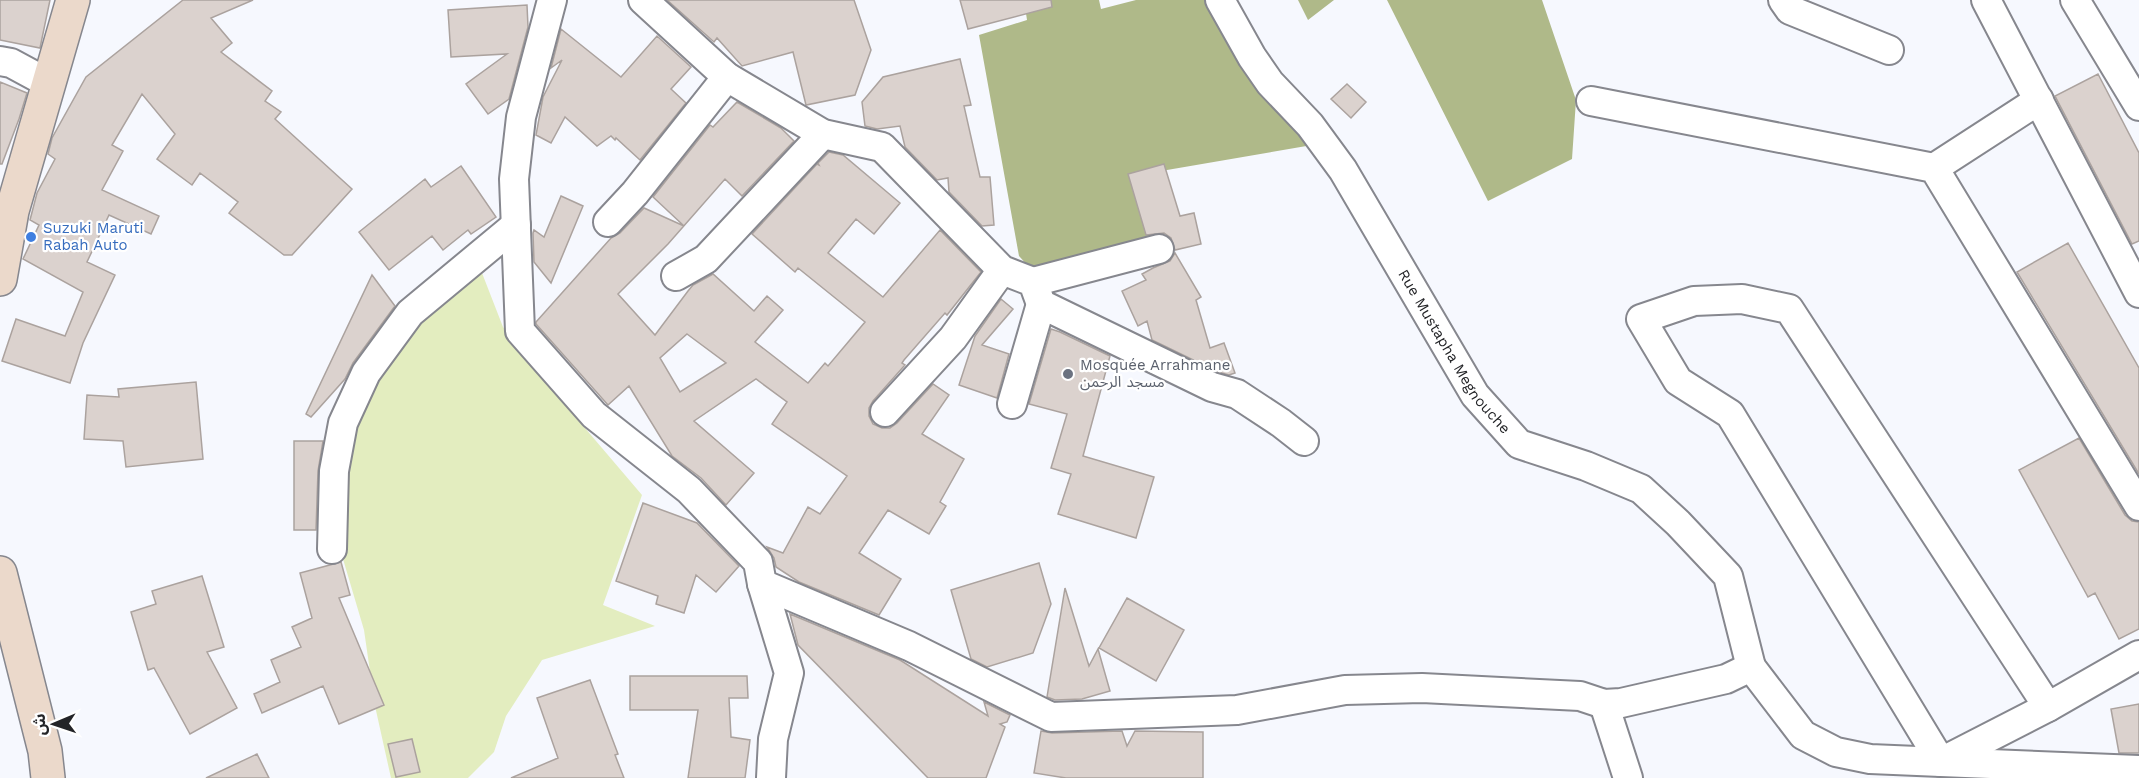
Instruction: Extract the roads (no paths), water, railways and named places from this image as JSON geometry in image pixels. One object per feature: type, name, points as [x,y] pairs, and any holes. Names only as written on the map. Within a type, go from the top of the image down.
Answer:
[{"type":"main road","points":[[0,279],[12,211],[73,0]]},
{"type":"main road","points":[[0,573],[45,750],[48,778]]},
{"type":"street","points":[[552,0],[521,117],[514,179],[520,331],[594,415],[689,490],[758,562],[762,584],[789,673],[773,739],[771,778]]},
{"type":"street","points":[[643,0],[727,77],[823,134],[882,147],[1002,270],[1037,293],[1212,387],[1237,394],[1304,441]]},
{"type":"street","name":"Rue Mustapha Megnouche","points":[[1221,0],[1251,57],[1269,83],[1310,125],[1343,170],[1475,395],[1519,444],[1586,466],[1641,489],[1678,523],[1728,576],[1751,667]]},
{"type":"street","points":[[1783,0],[1790,10],[1889,50]]},
{"type":"street","points":[[1986,0],[2139,293]]},
{"type":"street","points":[[2075,0],[2139,106]]},
{"type":"street","points":[[0,61],[11,63],[48,83]]},
{"type":"street","points":[[608,222],[635,193],[727,77]]},
{"type":"street","points":[[1591,101],[1934,168],[2039,100]]},
{"type":"street","points":[[676,276],[706,259],[823,134]]},
{"type":"street","points":[[1934,168],[2139,506]]},
{"type":"street","points":[[332,549],[334,471],[343,423],[366,373],[410,313],[516,225]]},
{"type":"street","points":[[1037,293],[1159,249]]},
{"type":"street","points":[[885,412],[953,339],[1002,270]]},
{"type":"street","points":[[1011,405],[1037,293]]},
{"type":"street","points":[[1941,762],[1730,414],[1678,381],[1641,319],[1694,301],[1742,299],[1789,309],[2048,707]]},
{"type":"street","points":[[762,584],[909,646],[1051,717],[1238,710],[1345,690],[1422,688],[1580,696],[1604,704],[1621,704],[1726,679],[1751,667],[1803,735],[1836,752],[1870,759],[2139,770]]},
{"type":"street","points":[[1941,762],[2048,707],[2139,654]]},
{"type":"street","points":[[1604,704],[1628,778]]},
{"type":"place","name":"Suzuki Maruti Rabah Auto","points":[[31,237]]},
{"type":"place","name":"Mosquée Arrahmane مسجد الرحمن","points":[[1068,374]]}]
